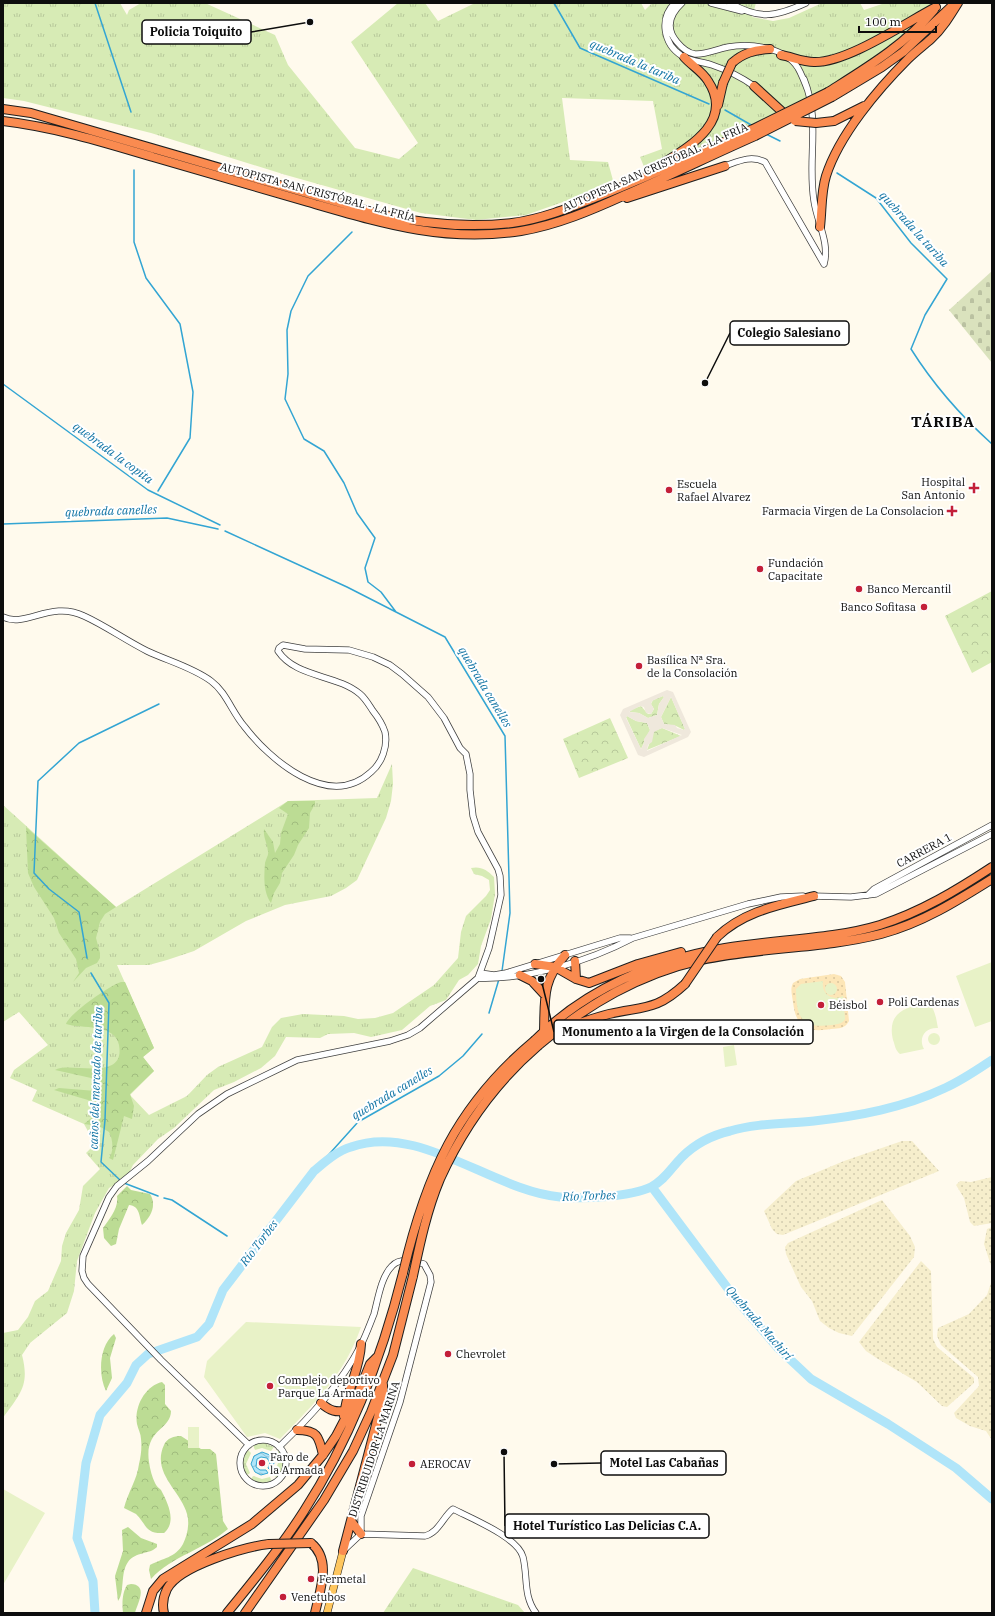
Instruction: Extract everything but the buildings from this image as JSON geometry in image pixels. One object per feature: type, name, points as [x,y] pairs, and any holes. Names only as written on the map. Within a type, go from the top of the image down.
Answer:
[{"type":"highway","points":[[820,227],[823,189],[829,169],[837,151],[867,104],[909,58],[932,39],[948,19],[957,3]]},
{"type":"highway","name":"AUTOPISTA SAN CRISTÓBAL - LA FRÍA","points":[[3,121],[33,125],[96,140],[368,220],[422,232],[473,234],[522,231],[570,218],[605,204],[830,95],[882,67],[903,52],[957,3]]},
{"type":"highway","points":[[781,54],[802,61],[815,62],[840,58],[938,5]]},
{"type":"highway","name":"AUTOPISTA SAN CRISTÓBAL - LA FRÍA","points":[[830,95],[900,44],[938,5]]},
{"type":"highway","points":[[628,185],[701,138],[713,120],[723,83],[732,63],[739,56],[748,52],[770,49]]},
{"type":"highway","points":[[684,57],[697,68],[712,88],[715,99],[713,120]]},
{"type":"highway","points":[[754,86],[783,113],[795,121],[816,123],[834,121],[867,104]]},
{"type":"highway","name":"AUTOPISTA SAN CRISTÓBAL - LA FRÍA","points":[[3,109],[38,115],[379,214],[429,223],[485,225],[525,220],[576,206],[754,132]]},
{"type":"highway","points":[[605,204],[638,196],[670,183],[725,166]]},
{"type":"highway","points":[[245,1613],[339,1477],[360,1435],[393,1355],[430,1208],[440,1180],[459,1142],[492,1094],[523,1059],[544,1031],[569,1010],[598,992],[629,976],[678,958],[743,946],[850,932],[879,925],[921,910],[957,890],[992,867]]},
{"type":"highway","points":[[227,1613],[274,1554],[323,1480],[354,1418],[370,1382],[393,1312],[421,1206],[430,1179],[449,1141],[494,1078],[537,1042],[599,1000],[658,972],[703,960],[818,945],[882,933],[921,920],[960,899],[992,879]]},
{"type":"highway","points":[[555,1031],[601,1016],[644,1008],[662,1002],[685,984],[717,937],[728,927],[743,917],[759,910],[814,896]]},
{"type":"highway","points":[[535,964],[555,967],[576,979],[589,983],[646,962],[691,950],[734,944],[743,946]]},
{"type":"highway","points":[[544,1031],[544,994],[547,982],[555,967],[565,954]]},
{"type":"highway","points":[[575,961],[576,979]]},
{"type":"highway","points":[[520,975],[532,981],[544,994]]},
{"type":"highway","points":[[348,1410],[360,1360],[361,1344]]},
{"type":"highway","points":[[146,1613],[153,1591],[163,1579],[252,1524],[298,1485],[323,1455],[344,1421],[370,1364],[379,1355]]},
{"type":"highway","points":[[343,1551],[384,1398],[383,1380]]},
{"type":"highway","points":[[321,1403],[329,1410],[338,1412],[348,1410]]},
{"type":"highway","points":[[297,1430],[308,1430],[316,1434],[320,1440],[323,1455]]},
{"type":"highway","points":[[351,1521],[361,1534]]},
{"type":"highway","points":[[164,1613],[163,1606],[167,1588],[184,1574],[227,1553],[251,1546],[311,1543],[317,1548],[322,1556],[324,1566],[315,1613]]},
{"type":"main road","points":[[327,1613],[343,1551]]},
{"type":"street","points":[[675,3],[666,13],[665,29],[668,39],[684,57],[713,65],[732,73],[754,86]]},
{"type":"street","points":[[682,3],[672,14],[669,24],[672,36],[685,50],[697,54],[742,45],[770,49],[791,60],[798,68],[808,91],[814,128],[812,186],[815,210],[824,240],[826,257],[824,264],[765,162],[750,158],[725,166]]},
{"type":"street","points":[[711,3],[766,16],[777,15],[806,3]]},
{"type":"street","points":[[730,3],[746,12]]},
{"type":"street","points":[[3,617],[16,619],[29,618],[52,611],[73,611],[105,626],[148,652],[190,668],[219,687],[244,726],[260,744],[281,763],[295,773],[316,782],[332,786],[345,786],[368,775],[374,770],[384,750],[385,732],[361,694],[350,687],[293,666],[282,658],[278,651],[279,648],[287,645],[305,649],[350,650],[373,657],[390,665],[428,697],[444,718],[460,748],[466,754],[470,774],[473,816],[478,832],[498,869],[502,884],[499,905],[489,948],[479,975],[432,1019],[408,1035],[360,1048],[297,1060],[227,1094],[198,1114],[148,1161],[117,1186],[109,1197],[83,1256],[84,1278],[92,1288],[180,1378],[249,1445]]},
{"type":"street","name":"CARRERA 1","points":[[868,895],[874,889],[992,825]]},
{"type":"street","name":"CARRERA 1","points":[[633,938],[767,899],[814,896],[851,897],[868,895],[893,886],[992,834]]},
{"type":"street","points":[[506,975],[565,954],[620,938],[633,938]]},
{"type":"street","points":[[479,975],[520,975],[555,967],[620,945],[633,938]]},
{"type":"street","name":"DISTRIBUIDOR LA MARINA","points":[[279,1447],[297,1430],[321,1403],[341,1377],[361,1344],[373,1316],[385,1278],[392,1265],[407,1260],[424,1264],[430,1275],[431,1282],[400,1402],[361,1516],[361,1534],[343,1551]]},
{"type":"street","points":[[266,1440],[279,1447],[286,1460],[283,1474],[273,1484],[259,1486],[246,1480],[240,1471],[240,1457],[249,1445],[266,1440]]},
{"type":"street","points":[[361,1534],[425,1536],[435,1532],[445,1516],[453,1509],[510,1540],[519,1548],[523,1556],[528,1598],[536,1613]]},
{"type":"shaded area","points":[[667,690],[673,692],[691,732],[688,737],[644,757],[638,755],[620,715],[623,709]],"holes":[[[663,696],[664,697],[659,704],[657,715],[648,718],[639,713],[629,712],[640,706],[644,707],[646,713],[651,714],[654,709],[651,704],[652,701]],[[671,697],[685,729],[677,728],[675,725],[664,724],[661,717]],[[627,716],[636,721],[647,723],[650,730],[644,739],[641,749],[626,718]],[[662,728],[682,735],[647,751],[648,745],[652,742],[654,732]]]},
{"type":"shaded area","points":[[902,1141],[912,1141],[939,1171],[783,1235],[777,1234],[772,1229],[764,1211],[796,1181],[844,1161]]},
{"type":"shaded area","points":[[992,1177],[992,1223],[974,1226],[970,1222],[964,1198],[956,1185],[960,1181],[971,1182]]},
{"type":"shaded area","points":[[882,1200],[910,1236],[915,1247],[914,1257],[852,1336],[839,1333],[820,1321],[812,1301],[801,1287],[786,1254],[785,1247],[788,1243]]},
{"type":"shaded area","points":[[992,1227],[992,1269],[984,1244],[987,1229]]},
{"type":"shaded area","points":[[921,1261],[931,1271],[933,1339],[937,1347],[974,1378],[974,1383],[947,1407],[942,1406],[917,1382],[866,1351],[859,1342]]},
{"type":"shaded area","points":[[992,1280],[992,1440],[986,1431],[970,1426],[956,1418],[954,1413],[979,1386],[978,1377],[941,1345],[937,1336],[938,1328],[969,1314],[987,1295]]},
{"type":"green space","points":[[3,3],[120,3],[127,15],[129,10],[141,3],[205,3],[275,35],[288,65],[355,148],[399,159],[418,143],[351,42],[398,3],[425,3],[438,21],[475,3],[641,3],[645,10],[652,3],[756,3],[752,17],[773,21],[789,18],[822,3],[860,3],[864,10],[885,3],[934,3],[903,36],[858,70],[811,97],[647,174],[640,157],[662,149],[653,101],[562,98],[570,160],[608,162],[614,184],[526,215],[476,220],[421,213],[286,175],[151,133],[24,101],[3,98]]},
{"type":"green space","points":[[992,271],[992,363],[949,310]]},
{"type":"green space","points":[[992,591],[992,662],[972,673],[945,616]]},
{"type":"green space","points":[[663,696],[664,697],[659,704],[657,715],[648,718],[639,713],[630,712],[630,710],[641,706],[648,714],[651,714],[654,709],[651,704],[653,700]]},
{"type":"green space","points":[[671,697],[685,729],[684,730],[676,726],[664,724],[661,717]]},
{"type":"green space","points":[[627,716],[636,721],[647,723],[650,730],[641,749],[626,717]]},
{"type":"green space","points":[[610,718],[628,758],[579,778],[563,739]]},
{"type":"green space","points":[[662,728],[681,736],[647,750],[654,731]]},
{"type":"green space","points":[[392,764],[393,784],[391,801],[386,818],[357,880],[331,896],[285,905],[246,921],[194,951],[149,965],[117,965],[154,1048],[143,1057],[154,1071],[130,1095],[149,1115],[187,1096],[207,1075],[218,1067],[262,1047],[272,1027],[281,1018],[303,1014],[344,1016],[358,1019],[375,1018],[393,1013],[434,985],[458,958],[461,932],[466,916],[490,890],[489,880],[474,874],[471,868],[484,869],[494,877],[495,894],[491,919],[481,946],[478,964],[468,975],[459,980],[446,1000],[430,1006],[402,1030],[371,1037],[354,1033],[328,1034],[320,1038],[286,1037],[275,1056],[261,1068],[234,1082],[214,1090],[174,1128],[158,1139],[133,1165],[127,1177],[109,1188],[95,1213],[77,1261],[74,1291],[67,1313],[30,1343],[22,1355],[25,1375],[22,1389],[19,1396],[3,1418],[3,1333],[18,1330],[28,1317],[35,1301],[48,1291],[61,1261],[62,1246],[66,1233],[79,1210],[83,1186],[100,1169],[86,1153],[95,1144],[84,1124],[32,1101],[37,1090],[10,1078],[14,1070],[48,1045],[19,1012],[3,1022],[3,805],[116,907],[288,801],[377,798]]},
{"type":"green space","points":[[288,801],[315,801],[315,804],[310,813],[309,828],[282,873],[280,883],[274,893],[271,903],[268,899],[265,884],[264,873],[268,848],[264,835],[264,829],[273,842],[275,853],[280,844],[281,833],[288,814],[279,808]]},
{"type":"green space","points":[[26,827],[116,907],[105,914],[100,922],[96,938],[100,958],[97,963],[86,968],[73,982],[79,973],[76,959],[59,933],[54,918],[34,887],[28,873]]},
{"type":"green space","points":[[992,962],[992,1021],[975,1027],[956,976]]},
{"type":"green space","name":"Béisbol","points":[[823,981],[825,993],[835,998],[843,996],[845,1019],[840,1024],[822,1026],[814,1025],[807,1023],[799,1014],[796,989],[801,984]]},
{"type":"green space","points":[[121,982],[125,982],[154,1048],[143,1057],[154,1071],[130,1094],[134,1106],[132,1119],[124,1116],[113,1160],[109,1158],[112,1152],[112,1145],[109,1132],[99,1126],[84,1124],[96,1114],[93,1104],[88,1100],[54,1090],[59,1088],[96,1091],[101,1089],[103,1084],[100,1080],[55,1070],[62,1068],[106,1067],[114,1064],[119,1057],[119,1045],[116,1038],[111,1033],[97,1028],[66,1024],[74,1014],[90,1000],[108,988]]},
{"type":"green space","points":[[829,983],[833,983],[837,989],[833,995],[829,995],[825,991],[825,987]]},
{"type":"green space","name":"Béisbol","points":[[925,1003],[933,1009],[938,1028],[929,1029],[922,1037],[922,1045],[924,1049],[900,1054],[896,1049],[893,1040],[892,1024],[898,1014],[904,1010]]},
{"type":"green space","points":[[932,1033],[936,1033],[940,1039],[936,1045],[932,1045],[928,1041],[928,1037]]},
{"type":"green space","points":[[734,1045],[737,1065],[725,1067],[723,1047]]},
{"type":"green space","points":[[127,1186],[131,1190],[150,1194],[153,1202],[152,1211],[142,1225],[137,1209],[129,1205],[119,1229],[116,1244],[111,1246],[104,1238],[103,1228],[115,1209],[117,1196]]},
{"type":"green space","name":"Complejo deportivo Parque La Armada","points":[[246,1322],[361,1327],[346,1359],[327,1388],[280,1439],[265,1433],[247,1437],[204,1377],[207,1361]]},
{"type":"green space","points":[[114,1334],[116,1338],[110,1358],[112,1378],[106,1391],[103,1384],[101,1361],[105,1346]]},
{"type":"green space","points":[[162,1382],[165,1385],[165,1404],[171,1411],[167,1422],[158,1431],[150,1443],[149,1465],[156,1485],[164,1495],[171,1518],[168,1529],[164,1533],[158,1533],[147,1528],[136,1514],[124,1508],[138,1470],[141,1455],[141,1437],[137,1424],[137,1411],[139,1404],[150,1388]]},
{"type":"green space","points":[[188,1427],[199,1427],[199,1448],[188,1448]]},
{"type":"green space","points":[[181,1436],[201,1449],[210,1449],[216,1454],[223,1521],[228,1529],[209,1542],[169,1564],[151,1579],[149,1570],[150,1565],[172,1555],[180,1549],[187,1534],[187,1514],[179,1497],[168,1481],[161,1464],[161,1455],[165,1443],[171,1438]]},
{"type":"green space","points":[[265,1443],[274,1447],[271,1451],[262,1448],[255,1450],[253,1445]]},
{"type":"green space","points":[[247,1449],[251,1453],[246,1464],[250,1473],[246,1476],[242,1462],[243,1456]]},
{"type":"green space","points":[[279,1451],[283,1465],[277,1478],[274,1475],[278,1463],[275,1454]]},
{"type":"green space","points":[[253,1476],[262,1479],[270,1477],[272,1482],[258,1484],[250,1481]]},
{"type":"green space","points":[[3,1489],[45,1513],[3,1585]]},
{"type":"green space","points":[[128,1527],[141,1538],[157,1544],[157,1547],[135,1556],[128,1562],[124,1572],[121,1593],[118,1601],[115,1576],[123,1551],[122,1530]]},
{"type":"green space","points":[[413,1568],[518,1605],[525,1613],[383,1613]]},
{"type":"green space","points":[[131,1584],[140,1588],[141,1591],[139,1600],[135,1613],[123,1613],[124,1591],[127,1585]]},
{"type":"sand","name":"Béisbol","points":[[834,974],[841,976],[845,982],[849,1021],[842,1028],[822,1030],[809,1029],[800,1023],[794,1011],[792,992],[793,983],[800,979]]},
{"type":"water","points":[[262,1452],[270,1455],[274,1463],[271,1471],[268,1468],[270,1463],[267,1458],[261,1457],[257,1459],[256,1467],[260,1470],[266,1470],[268,1473],[261,1475],[255,1472],[251,1464],[254,1456]]},
{"type":"waterway","points":[[95,3],[131,112]]},
{"type":"waterway","name":"quebrada la tariba","points":[[554,3],[580,48],[709,104]]},
{"type":"waterway","name":"quebrada la tariba","points":[[725,110],[753,126]]},
{"type":"waterway","name":"quebrada la tariba","points":[[766,134],[780,141]]},
{"type":"waterway","points":[[134,170],[134,242],[146,278],[180,324],[193,392],[190,438],[158,491]]},
{"type":"waterway","name":"quebrada la tariba","points":[[837,173],[876,198],[911,243],[947,279],[925,315],[911,349],[948,399],[992,444]]},
{"type":"waterway","points":[[352,232],[308,276],[291,311],[287,330],[288,374],[285,399],[304,439],[324,451],[344,483],[357,513],[375,538],[365,568],[368,582],[381,592],[396,612]]},
{"type":"waterway","name":"quebrada la copita","points":[[3,384],[148,490],[220,525]]},
{"type":"waterway","name":"quebrada canelles","points":[[3,524],[167,518],[218,529]]},
{"type":"waterway","name":"quebrada canelles","points":[[225,531],[347,587],[445,637],[505,736],[510,913],[502,971]]},
{"type":"waterway","name":"caños del mercado de tariba","points":[[87,958],[79,912],[49,889],[34,873],[38,781],[79,743],[159,704]]},
{"type":"waterway","name":"caños del mercado de tariba","points":[[91,973],[109,1003],[105,1120],[101,1162],[121,1181]]},
{"type":"waterway","name":"quebrada canelles","points":[[489,1013],[499,979]]},
{"type":"waterway","name":"quebrada canelles","points":[[314,1171],[358,1122],[439,1076],[463,1056],[482,1034]]},
{"type":"waterway","name":"Río Torbes","points":[[95,1613],[93,1581],[77,1538],[86,1463],[100,1415],[127,1383],[136,1365],[148,1354],[197,1337],[209,1324],[223,1290],[314,1171],[336,1154],[351,1147],[377,1142],[403,1143],[429,1150],[456,1160],[509,1183],[535,1192],[570,1198],[619,1195],[642,1190],[656,1184],[664,1178],[687,1152],[698,1144],[717,1135],[751,1126],[831,1119],[864,1114],[897,1106],[929,1095],[951,1085],[992,1060]]},
{"type":"waterway","name":"caños del mercado de tariba","points":[[124,1183],[158,1196]]},
{"type":"waterway","name":"Quebrada Machirí","points":[[652,1187],[735,1298],[778,1348],[811,1379],[888,1424],[956,1468],[992,1499]]},
{"type":"waterway","name":"caños del mercado de tariba","points":[[164,1198],[172,1200],[227,1236]]},
{"type":"place","name":"Policia Toiquito","points":[[310,22]]},
{"type":"place","name":"Colegio Salesiano","points":[[705,383]]},
{"type":"place","name":"Hospital San Antonio","points":[[974,488]]},
{"type":"place","name":"Escuela Rafael Alvarez","points":[[669,490]]},
{"type":"place","name":"Farmacia Virgen de La Consolacion","points":[[952,511]]},
{"type":"place","name":"Fundación Capacitate","points":[[760,569]]},
{"type":"place","name":"Banco Mercantil","points":[[859,589]]},
{"type":"place","name":"Banco Sofitasa","points":[[924,607]]},
{"type":"place","name":"Basílica Nª Sra. de la Consolación","points":[[639,666]]},
{"type":"place","name":"Monumento a la Virgen de la Consolación","points":[[541,979]]},
{"type":"place","name":"Poli Cardenas","points":[[880,1002]]},
{"type":"place","name":"Béisbol","points":[[821,1005]]},
{"type":"place","name":"Chevrolet","points":[[448,1354]]},
{"type":"place","name":"Complejo deportivo Parque La Armada","points":[[270,1386]]},
{"type":"place","name":"Hotel Turístico Las Delicias C.A.","points":[[504,1452]]},
{"type":"place","name":"Faro de la Armada","points":[[262,1463]]},
{"type":"place","name":"AEROCAV","points":[[412,1464]]},
{"type":"place","name":"Motel Las Cabañas","points":[[554,1464]]},
{"type":"place","name":"Fermetal","points":[[311,1579]]},
{"type":"place","name":"Venetubos","points":[[283,1597]]},
{"type":"district","name":"TÁRIBA","points":[[943,422]]}]
